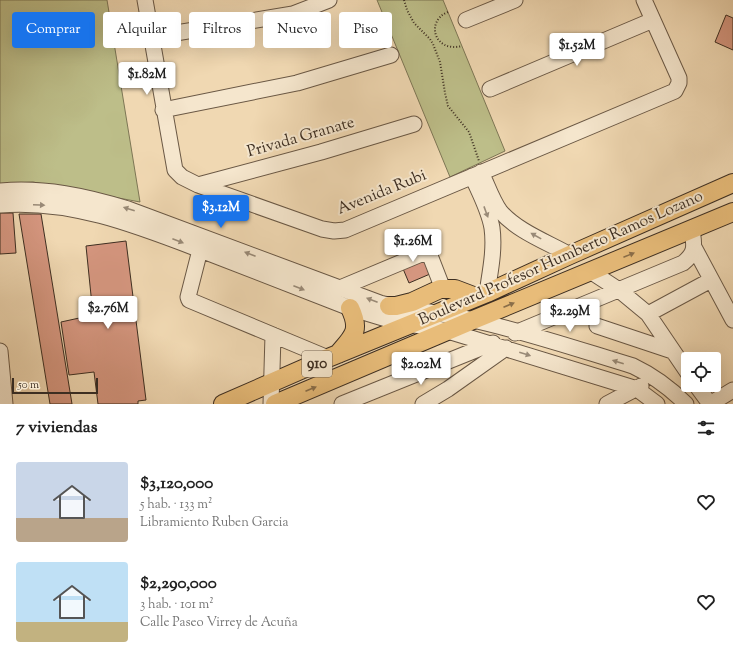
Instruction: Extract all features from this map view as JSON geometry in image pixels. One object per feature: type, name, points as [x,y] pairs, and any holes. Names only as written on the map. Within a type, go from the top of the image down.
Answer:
[{"type":"main road","name":"Boulevard Profesor Humberto Ramos Lozano","points":[[412,325],[733,183]]},
{"type":"main road","name":"Boulevard Profesor Humberto Ramos Lozano","points":[[448,331],[733,212]]},
{"type":"main road","points":[[389,306],[404,304],[443,289],[455,289],[482,295]]},
{"type":"main road","points":[[333,357],[351,338],[356,325],[350,308]]},
{"type":"main road","name":"910","points":[[223,404],[412,325]]},
{"type":"main road","name":"910","points":[[275,404],[448,331]]},
{"type":"street","name":"Avenida Rubi","points":[[145,0],[147,12]]},
{"type":"street","points":[[181,32],[293,14],[329,0]]},
{"type":"street","points":[[466,20],[515,0]]},
{"type":"street","name":"Avenida Rubi","points":[[153,48],[175,170],[182,177],[198,185],[322,229],[334,231],[345,230],[674,92],[680,83],[679,78],[644,0]]},
{"type":"street","points":[[490,89],[653,20]]},
{"type":"street","points":[[164,110],[297,84],[391,55]]},
{"type":"street","name":"Privada Granate","points":[[198,185],[321,152],[414,124]]},
{"type":"street","points":[[478,173],[499,210],[510,220],[520,228],[570,255]]},
{"type":"street","points":[[478,173],[486,210],[492,228],[493,249],[482,295]]},
{"type":"street","points":[[0,191],[39,191],[72,194],[97,199],[158,220],[389,306],[473,320],[632,366],[653,378],[686,404]]},
{"type":"street","points":[[0,205],[42,205],[79,209],[132,225],[350,308],[386,319],[448,331],[637,388],[656,404]]},
{"type":"street","points":[[692,229],[695,249],[733,320]]},
{"type":"street","points":[[342,404],[491,344],[683,263],[690,257],[695,249]]},
{"type":"street","points":[[200,250],[188,299],[273,335],[333,357]]},
{"type":"street","points":[[340,288],[426,252],[429,253],[443,289]]},
{"type":"street","points":[[590,271],[619,290],[648,314],[681,363]]},
{"type":"street","points":[[648,314],[711,280]]},
{"type":"street","points":[[597,326],[672,351]]},
{"type":"street","points":[[271,404],[270,384],[273,335]]},
{"type":"street","points":[[423,404],[448,389],[506,348]]},
{"type":"street","points":[[0,351],[5,404]]},
{"type":"street","points":[[607,404],[653,378]]},
{"type":"street","points":[[701,392],[710,404],[733,390]]},
{"type":"path","points":[[404,0],[414,23],[432,42],[440,62],[448,106],[469,132],[478,173]]},
{"type":"path","points":[[448,12],[442,14],[435,25],[437,39],[440,43],[448,47],[462,46]]},
{"type":"path","points":[[432,42],[437,39]]},
{"type":"green space","points":[[0,0],[107,0],[109,12],[103,12],[103,48],[115,48],[140,202],[33,182],[0,184]]},
{"type":"green space","points":[[377,0],[443,0],[505,151],[450,177],[392,36],[392,12],[382,12]]},
{"type":"building","points":[[726,15],[733,18],[733,50],[715,42]]},
{"type":"building","points":[[0,213],[13,213],[16,253],[0,254]]},
{"type":"building","points":[[19,214],[41,214],[72,404],[50,404]]},
{"type":"building","points":[[126,241],[146,400],[138,401],[138,404],[98,404],[94,372],[69,375],[61,322],[93,315],[86,246]]},
{"type":"building","points":[[416,243],[430,274],[409,283],[396,252]]}]
